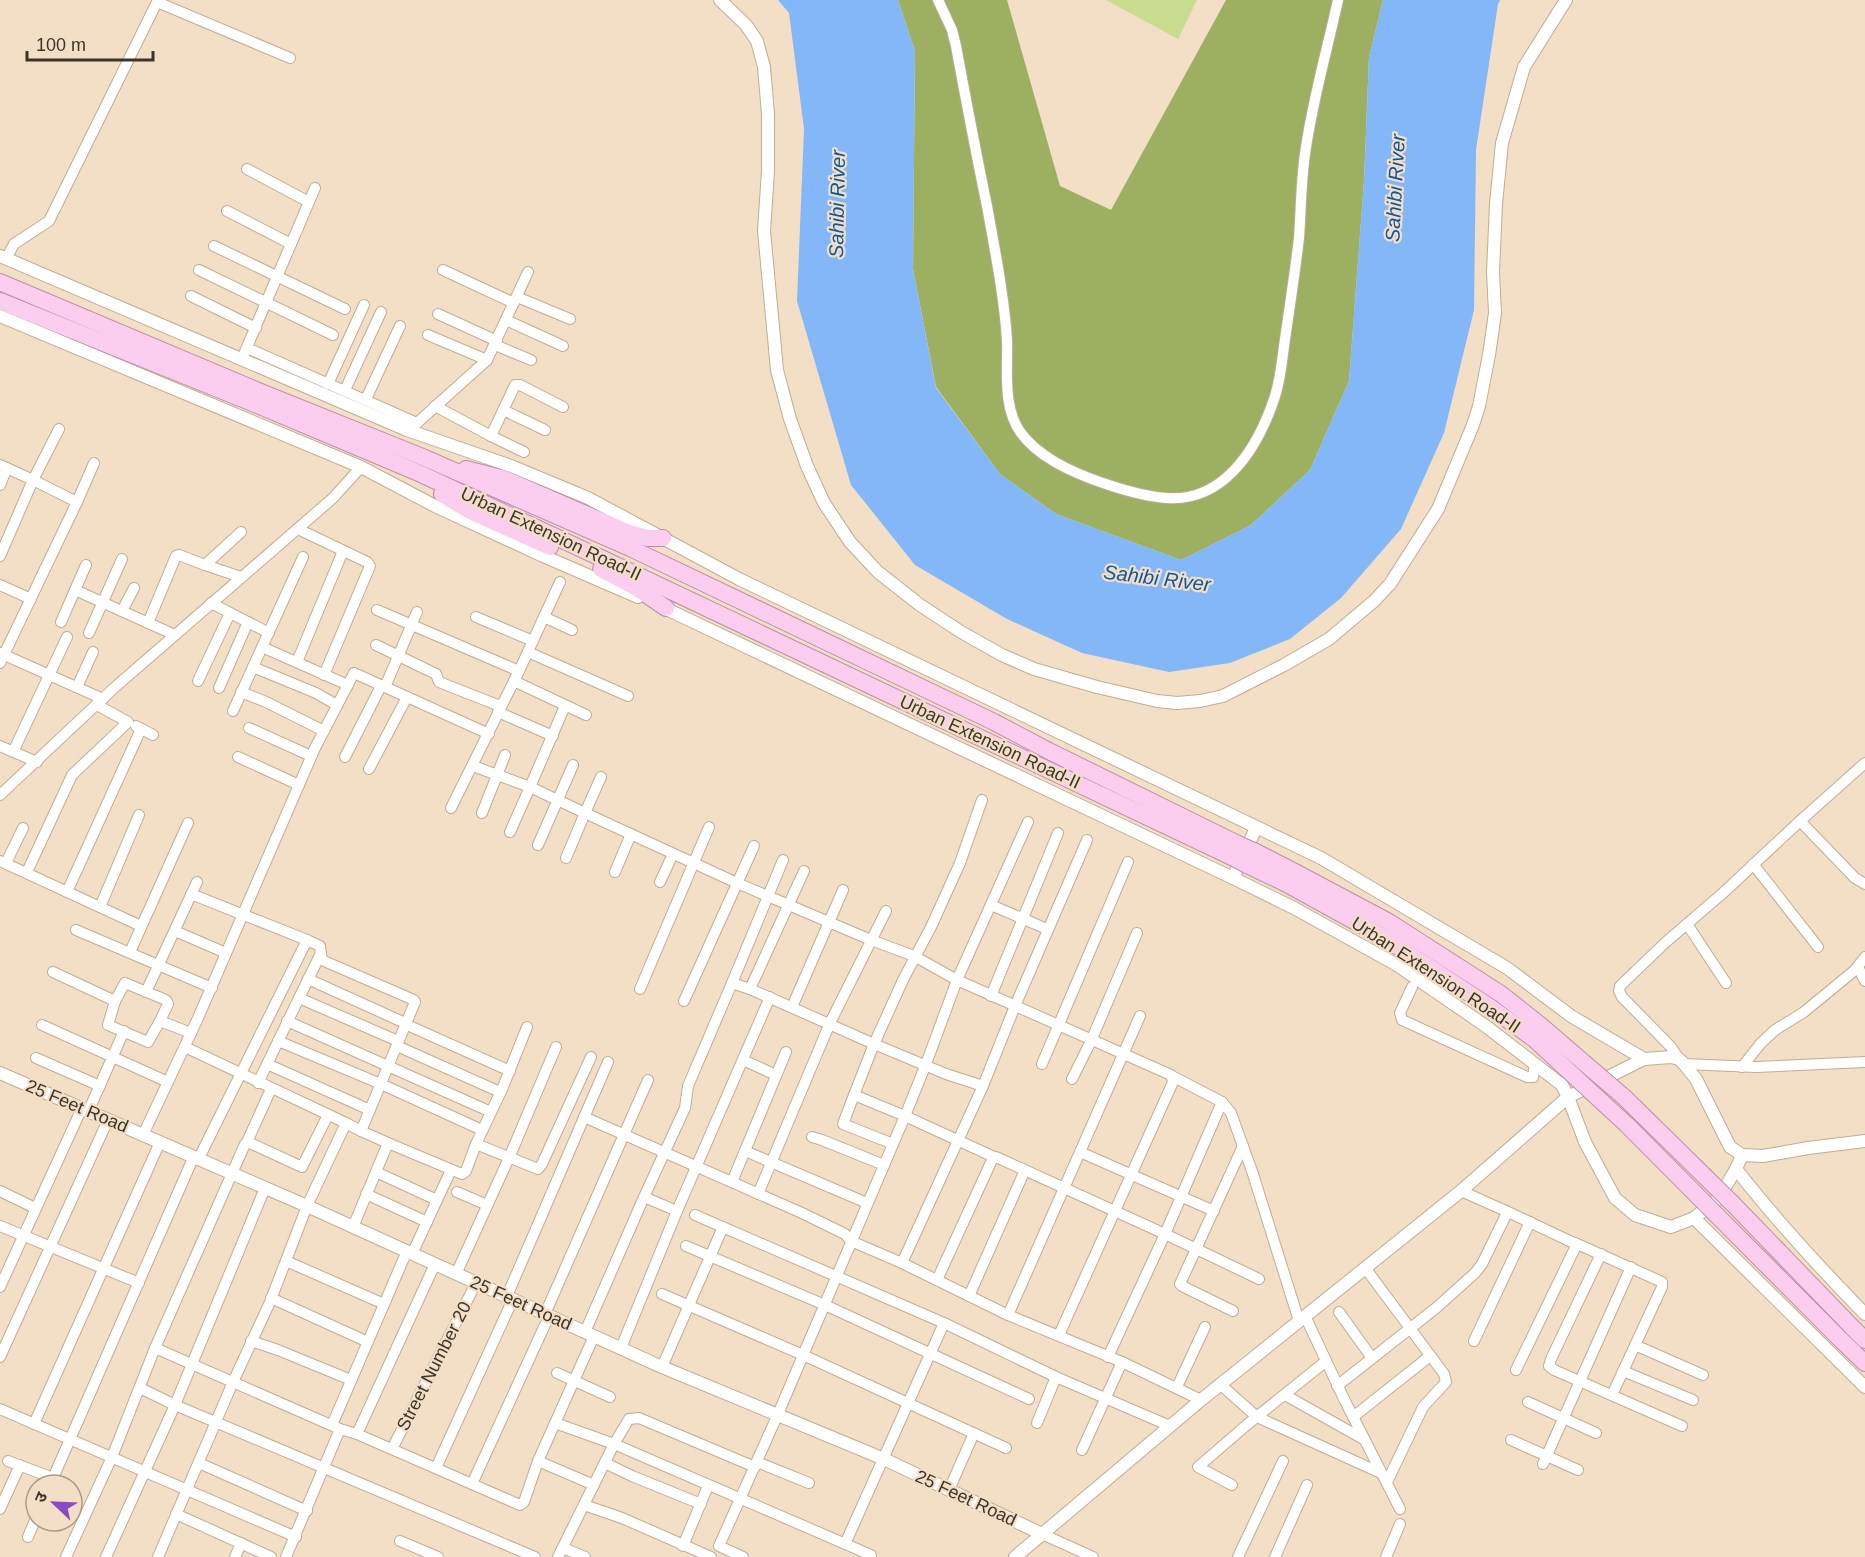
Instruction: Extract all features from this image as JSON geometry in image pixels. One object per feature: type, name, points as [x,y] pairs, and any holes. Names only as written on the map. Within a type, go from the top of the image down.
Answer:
[{"type":"highway","name":"Urban Extension Road-II","points":[[0,282],[453,471],[630,548],[994,722],[1244,855]]},
{"type":"highway","name":"Urban Extension Road-II","points":[[0,301],[421,474],[1389,921],[1502,994],[1633,1105],[1865,1340]]},
{"type":"highway","points":[[453,471],[467,469],[505,479],[629,533],[647,538],[663,538]]},
{"type":"highway","points":[[421,474],[441,493],[468,510],[604,570],[635,587],[666,609]]},
{"type":"highway","name":"Urban Extension Road-II","points":[[1290,877],[1490,1007],[1534,1039],[1627,1125],[1865,1363]]},
{"type":"street","points":[[720,0],[746,25],[757,41],[764,67],[768,114],[768,171],[764,231],[777,370],[790,419],[807,466],[824,503],[850,542],[878,572],[920,605],[961,632],[1002,655],[1034,669],[1097,687],[1157,701],[1177,703],[1206,700],[1229,693],[1329,639],[1374,601],[1390,584],[1438,509],[1473,426],[1489,356],[1495,313],[1493,264],[1496,204],[1503,143],[1522,72],[1530,55],[1550,29],[1566,0]]},
{"type":"street","points":[[938,0],[952,30],[956,46],[1002,284],[1009,404],[1012,417],[1021,433],[1054,462],[1082,475],[1122,488],[1158,498],[1175,499],[1200,495],[1232,473],[1256,441],[1279,384],[1298,239],[1305,155],[1338,0]]},
{"type":"street","points":[[290,58],[158,1],[49,221],[14,244],[3,257],[242,360],[588,498],[739,579],[1321,858],[1507,968],[1571,1016],[1644,1059]]},
{"type":"street","points":[[247,170],[309,202]]},
{"type":"street","points":[[242,360],[315,188]]},
{"type":"street","points":[[227,211],[291,244]]},
{"type":"street","points":[[214,246],[345,309]]},
{"type":"street","points":[[199,270],[333,335]]},
{"type":"street","points":[[444,270],[516,300],[570,319]]},
{"type":"street","points":[[412,427],[487,360],[528,272]]},
{"type":"street","points":[[191,296],[256,328]]},
{"type":"street","points":[[328,384],[364,305]]},
{"type":"street","points":[[345,390],[381,312]]},
{"type":"street","points":[[438,314],[531,360]]},
{"type":"street","points":[[0,316],[361,468],[435,506],[666,609],[1294,908],[1397,965],[1487,1027],[1562,1085],[1585,1142],[1615,1198],[1635,1215],[1671,1227],[1694,1218],[1718,1199],[1742,1155]]},
{"type":"street","points":[[506,321],[564,346]]},
{"type":"street","points":[[366,399],[400,326]]},
{"type":"street","points":[[428,334],[487,360]]},
{"type":"street","points":[[247,348],[366,399],[412,427]]},
{"type":"street","points":[[491,436],[513,386],[517,384],[562,407]]},
{"type":"street","points":[[435,406],[525,452]]},
{"type":"street","points":[[503,410],[545,430]]},
{"type":"street","points":[[0,556],[33,480],[59,429]]},
{"type":"street","points":[[94,464],[31,599],[1,657],[77,687],[128,722],[153,735]]},
{"type":"street","points":[[0,485],[4,467],[77,502]]},
{"type":"street","points":[[0,795],[175,635],[333,498],[361,468]]},
{"type":"street","points":[[298,529],[367,562],[370,566],[324,675]]},
{"type":"street","points":[[206,565],[241,531]]},
{"type":"street","points":[[297,662],[344,551]]},
{"type":"street","points":[[148,623],[176,556],[179,555],[241,577]]},
{"type":"street","points":[[233,711],[303,557]]},
{"type":"street","points":[[89,633],[122,559]]},
{"type":"street","points":[[61,622],[86,565]]},
{"type":"street","points":[[451,808],[517,676],[560,582]]},
{"type":"street","points":[[0,585],[31,599]]},
{"type":"street","points":[[122,611],[134,588]]},
{"type":"street","points":[[75,590],[175,635]]},
{"type":"street","points":[[211,603],[269,633]]},
{"type":"street","points":[[376,610],[517,676],[565,706],[586,715]]},
{"type":"street","points":[[345,757],[399,655],[417,612]]},
{"type":"street","points":[[198,681],[230,613]]},
{"type":"street","points":[[476,617],[628,696]]},
{"type":"street","points":[[544,617],[572,630]]},
{"type":"street","points":[[219,688],[248,622]]},
{"type":"street","points":[[13,752],[67,637]]},
{"type":"street","points":[[376,645],[436,674],[439,682],[553,735]]},
{"type":"street","points":[[262,647],[348,685]]},
{"type":"street","points":[[77,687],[93,652]]},
{"type":"street","points":[[253,667],[315,693],[337,705]]},
{"type":"street","points":[[143,1135],[212,988],[311,756],[354,674],[489,734]]},
{"type":"street","points":[[241,692],[324,731]]},
{"type":"street","points":[[369,769],[407,697]]},
{"type":"street","points":[[510,832],[565,706]]},
{"type":"street","points":[[27,872],[72,776],[128,722]]},
{"type":"street","points":[[249,728],[311,756]]},
{"type":"street","points":[[67,892],[141,729]]},
{"type":"street","points":[[0,746],[36,762]]},
{"type":"street","points":[[482,813],[505,755]]},
{"type":"street","points":[[238,757],[298,785]]},
{"type":"street","points":[[1865,763],[1619,988],[1622,998],[1671,1047],[1696,1079],[1730,1147],[1742,1155],[1764,1156],[1865,1141]]},
{"type":"street","points":[[538,845],[573,765]]},
{"type":"street","points":[[473,766],[558,800],[767,896],[914,956],[957,980],[1172,1076],[1222,1102],[1231,1113],[1302,1318],[1400,1509]]},
{"type":"street","points":[[566,858],[601,777]]},
{"type":"street","points":[[893,1144],[843,1124],[873,1044],[914,956],[931,927],[955,873],[982,800]]},
{"type":"street","points":[[100,907],[139,815]]},
{"type":"street","points":[[1800,821],[1855,878],[1865,884]]},
{"type":"street","points":[[584,1505],[622,1518],[712,1557],[740,1500],[825,1305],[926,1065],[957,980],[1028,822]]},
{"type":"street","points":[[130,952],[188,823]]},
{"type":"street","points":[[640,989],[710,827]]},
{"type":"street","points":[[23,828],[3,862],[141,926]]},
{"type":"street","points":[[1233,878],[1257,828]]},
{"type":"street","points":[[991,996],[1058,832]]},
{"type":"street","points":[[615,872],[631,834]]},
{"type":"street","points":[[902,1263],[983,1086],[1014,1006],[1087,840]]},
{"type":"street","points":[[684,1001],[754,846]]},
{"type":"street","points":[[660,882],[673,854]]},
{"type":"street","points":[[155,1348],[520,1505],[524,1502],[538,1461],[574,1381],[589,1334],[644,1197],[685,1108],[688,1086],[783,860]]},
{"type":"street","points":[[1042,1064],[1128,862]]},
{"type":"street","points":[[1753,864],[1818,947]]},
{"type":"street","points":[[750,989],[804,871]]},
{"type":"street","points":[[147,992],[197,882]]},
{"type":"street","points":[[792,1007],[843,890]]},
{"type":"street","points":[[191,894],[320,946],[321,957],[324,961],[413,998],[415,1002],[361,1131]]},
{"type":"street","points":[[991,905],[1047,929]]},
{"type":"street","points":[[758,1194],[830,1023],[886,911]]},
{"type":"street","points":[[1687,924],[1726,983]]},
{"type":"street","points":[[76,930],[212,988]]},
{"type":"street","points":[[174,931],[226,953]]},
{"type":"street","points":[[1072,1079],[1091,1041],[1137,933]]},
{"type":"street","points":[[55,1473],[196,1157],[241,1075],[307,940]]},
{"type":"street","points":[[258,1083],[321,953]]},
{"type":"street","points":[[1742,1067],[1756,1047],[1769,1035],[1804,1012],[1858,967],[1865,957]]},
{"type":"street","points":[[1858,967],[1865,981]]},
{"type":"street","points":[[53,972],[115,1002]]},
{"type":"street","points":[[308,979],[510,1071]]},
{"type":"street","points":[[125,983],[147,992],[167,1002],[160,1021],[148,1041],[108,1024],[115,1002],[125,983]]},
{"type":"street","points":[[732,983],[770,997],[873,1044],[983,1086]]},
{"type":"street","points":[[1412,987],[1400,1013],[1402,1020],[1527,1077],[1533,1077],[1535,1065]]},
{"type":"street","points":[[621,1348],[696,1166],[770,997]]},
{"type":"street","points":[[299,998],[500,1092]]},
{"type":"street","points":[[1008,1315],[1140,1016]]},
{"type":"street","points":[[160,1021],[191,1034]]},
{"type":"street","points":[[287,1022],[491,1112]]},
{"type":"street","points":[[42,1025],[168,1082]]},
{"type":"street","points":[[185,1047],[361,1131],[451,1170],[464,1173],[528,1027]]},
{"type":"street","points":[[0,1287],[35,1208],[85,1110],[100,1086],[123,1031]]},
{"type":"street","points":[[278,1041],[482,1130]]},
{"type":"street","points":[[456,1274],[556,1047]]},
{"type":"street","points":[[732,1182],[786,1052]]},
{"type":"street","points":[[1015,1557],[1220,1384],[1461,1191],[1568,1097],[1644,1059],[1668,1056],[1681,1062],[1742,1067],[1865,1062]]},
{"type":"street","points":[[476,1144],[536,1168],[540,1167],[591,1057]]},
{"type":"street","points":[[36,1058],[100,1086]]},
{"type":"street","points":[[743,1060],[776,1075]]},
{"type":"street","points":[[436,1468],[510,1298],[608,1062]]},
{"type":"street","points":[[267,1064],[370,1110]]},
{"type":"street","name":"25 Feet Road","points":[[0,1073],[307,1206],[662,1367],[884,1459],[1042,1534]]},
{"type":"street","points":[[1059,1335],[1173,1082],[1172,1076]]},
{"type":"street","points":[[472,1484],[648,1080]]},
{"type":"street","points":[[66,1557],[112,1457],[155,1348],[271,1089]]},
{"type":"street","points":[[854,1095],[1025,1170],[1259,1279]]},
{"type":"street","points":[[1108,1357],[1165,1234],[1222,1102]]},
{"type":"street","points":[[248,1142],[302,1167],[328,1115]]},
{"type":"street","points":[[584,1117],[845,1234],[851,1241],[902,1263],[1008,1315],[1122,1362],[1201,1400]]},
{"type":"street","points":[[0,1357],[108,1120]]},
{"type":"street","points":[[158,1557],[271,1298],[307,1206],[346,1123]]},
{"type":"street","points":[[812,1137],[884,1166]]},
{"type":"street","points":[[34,1424],[160,1142]]},
{"type":"street","points":[[352,1227],[388,1143]]},
{"type":"street","points":[[1233,1311],[1181,1286],[1243,1146]]},
{"type":"street","points":[[745,1152],[867,1203]]},
{"type":"street","points":[[1080,1152],[1214,1211]]},
{"type":"street","points":[[937,1280],[994,1157]]},
{"type":"street","points":[[1736,1169],[1819,1268],[1865,1314]]},
{"type":"street","points":[[286,1557],[325,1468],[351,1380],[384,1304],[451,1170]]},
{"type":"street","points":[[969,1296],[1025,1170]]},
{"type":"street","points":[[376,1172],[437,1200]]},
{"type":"street","points":[[106,1557],[175,1406],[265,1188]]},
{"type":"street","points":[[0,1191],[35,1208]]},
{"type":"street","points":[[1461,1191],[1631,1267],[1663,1284],[1612,1395]]},
{"type":"street","points":[[457,1192],[487,1205]]},
{"type":"street","points":[[366,1194],[427,1222]]},
{"type":"street","points":[[644,1197],[677,1211]]},
{"type":"street","points":[[1337,1386],[1436,1308],[1479,1269],[1506,1211]]},
{"type":"street","points":[[695,1215],[944,1323],[1056,1377],[1170,1426]]},
{"type":"street","points":[[1694,1218],[1865,1387]]},
{"type":"street","points":[[1474,1341],[1530,1222]]},
{"type":"street","points":[[0,1226],[139,1283]]},
{"type":"street","points":[[662,1367],[723,1227]]},
{"type":"street","points":[[1516,1370],[1575,1248],[1575,1243]]},
{"type":"street","points":[[686,1246],[825,1305],[1029,1399]]},
{"type":"street","points":[[1601,1254],[1549,1364],[1550,1368],[1682,1426]]},
{"type":"street","points":[[286,1261],[384,1304]]},
{"type":"street","points":[[357,1434],[435,1264]]},
{"type":"street","points":[[1545,1459],[1631,1267]]},
{"type":"street","points":[[1366,1269],[1444,1374],[1446,1382],[1423,1407],[1384,1478]]},
{"type":"street","name":"Street Number 20","points":[[392,1449],[476,1283]]},
{"type":"street","points":[[662,1294],[908,1402],[1006,1448]]},
{"type":"street","points":[[271,1298],[368,1342]]},
{"type":"street","points":[[1339,1312],[1372,1358]]},
{"type":"street","points":[[845,1544],[929,1352],[944,1323]]},
{"type":"street","points":[[1177,1387],[1205,1327]]},
{"type":"street","points":[[251,1341],[351,1380]]},
{"type":"street","points":[[1635,1345],[1703,1375]]},
{"type":"street","points":[[1353,1417],[1430,1356]]},
{"type":"street","points":[[1082,1450],[1122,1362]]},
{"type":"street","points":[[1232,1485],[1198,1467],[1325,1362]]},
{"type":"street","points":[[1623,1371],[1693,1400]]},
{"type":"street","points":[[557,1373],[610,1397]]},
{"type":"street","points":[[1037,1423],[1056,1377]]},
{"type":"street","points":[[1220,1384],[1257,1417],[1384,1478]]},
{"type":"street","points":[[140,1388],[175,1406],[535,1557]]},
{"type":"street","points":[[1285,1395],[1366,1441]]},
{"type":"street","points":[[1528,1402],[1596,1433]]},
{"type":"street","points":[[0,1409],[296,1537]]},
{"type":"street","points":[[585,1557],[560,1553],[614,1444],[629,1419],[639,1418],[808,1483]]},
{"type":"street","points":[[555,1423],[614,1444],[872,1555]]},
{"type":"street","points":[[949,1490],[974,1433]]},
{"type":"street","points":[[1511,1440],[1545,1459],[1578,1470]]},
{"type":"street","points":[[8,1461],[34,1473]]},
{"type":"street","points":[[538,1461],[594,1485]]},
{"type":"street","points":[[1238,1557],[1283,1461]]},
{"type":"street","points":[[199,1463],[307,1510]]},
{"type":"street","points":[[605,1463],[701,1504]]},
{"type":"street","points":[[0,1509],[20,1466]]},
{"type":"street","points":[[1275,1557],[1307,1485]]},
{"type":"street","points":[[683,1546],[708,1486]]},
{"type":"street","points":[[176,1514],[271,1557]]},
{"type":"street","points":[[1386,1557],[1400,1524]]},
{"type":"street","points":[[1042,1534],[1092,1557]]},
{"type":"street","points":[[400,1541],[438,1557]]},
{"type":"street","points":[[234,1557],[241,1543]]},
{"type":"street","points":[[719,1546],[743,1557]]},
{"type":"green space","points":[[898,0],[1007,0],[1060,186],[1111,210],[1226,0],[1383,0],[1369,57],[1364,181],[1349,381],[1310,470],[1251,525],[1181,560],[1056,514],[1000,474],[936,387],[913,269],[915,51]]},
{"type":"green space","points":[[1106,0],[1197,0],[1178,39]]},
{"type":"water","name":"Sahibi River","points":[[778,0],[898,0],[915,51],[913,269],[936,388],[1000,474],[1056,514],[1181,560],[1251,525],[1310,470],[1349,381],[1364,181],[1369,57],[1383,0],[1500,0],[1476,150],[1474,310],[1444,433],[1401,529],[1341,598],[1290,639],[1230,663],[1169,672],[1082,653],[1007,619],[915,565],[851,485],[797,301],[804,129],[789,13]]}]
